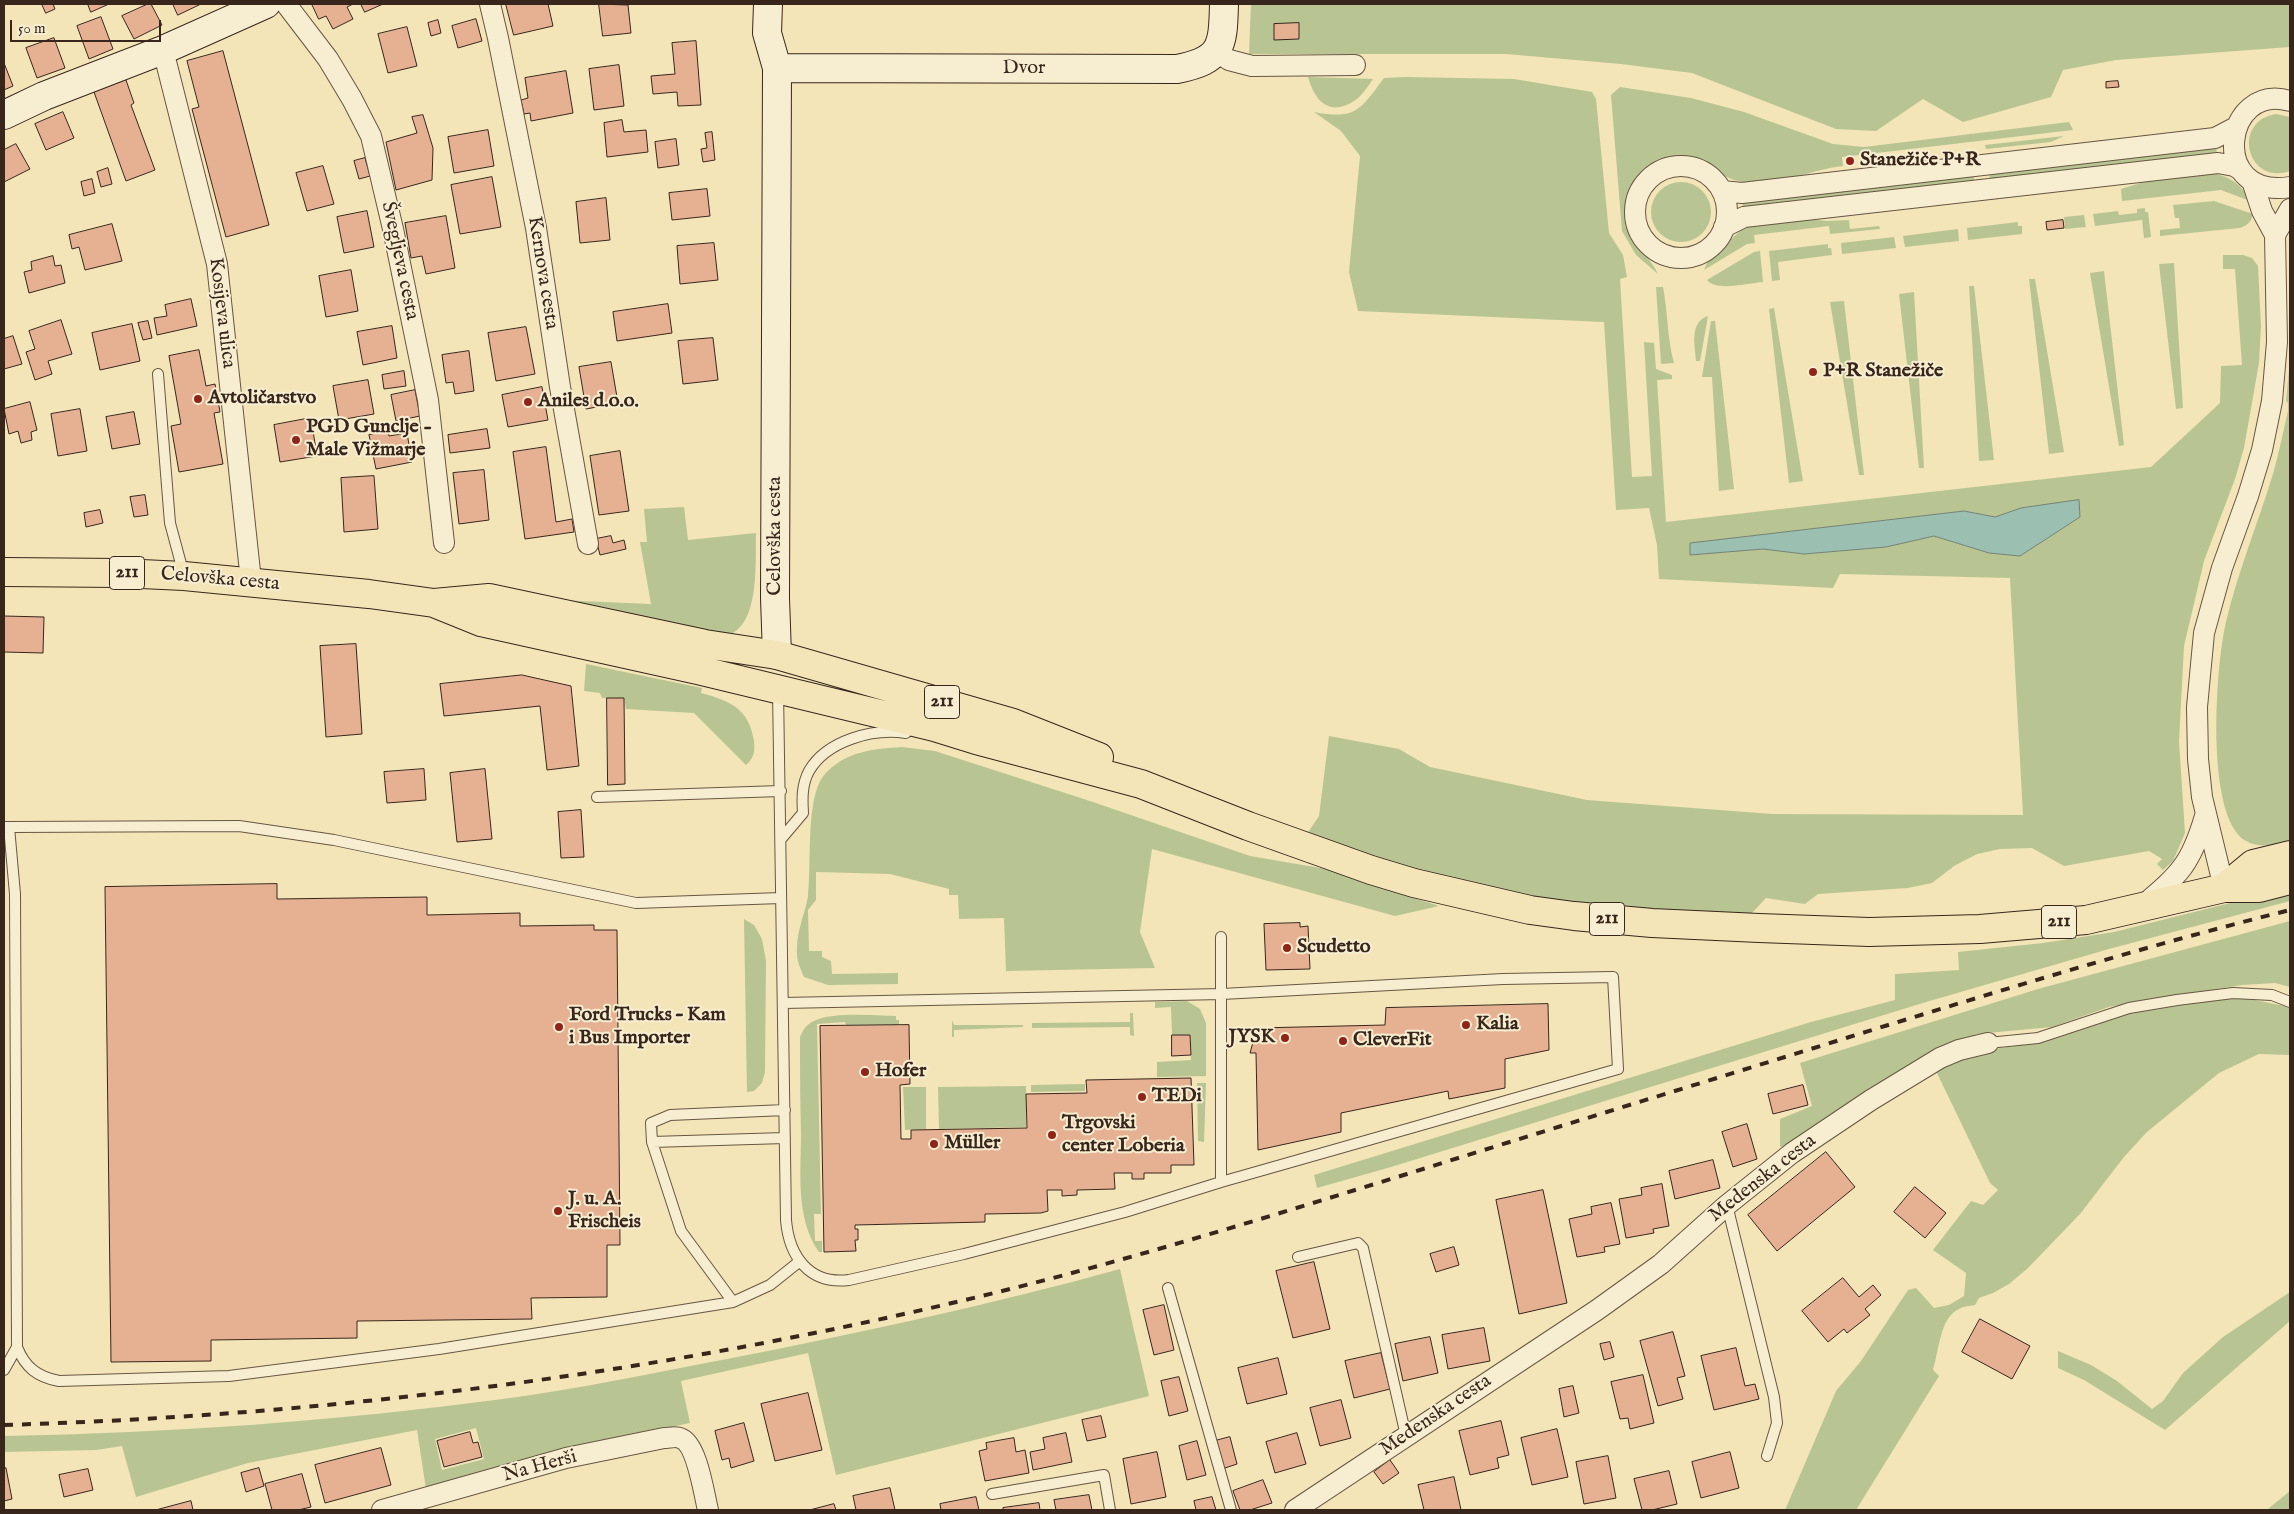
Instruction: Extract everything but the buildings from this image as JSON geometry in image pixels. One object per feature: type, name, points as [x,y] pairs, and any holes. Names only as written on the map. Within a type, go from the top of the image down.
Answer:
[{"type":"main road","name":"Celovška cesta","points":[[4,572],[120,573],[184,576],[251,581],[434,603],[489,598],[705,644],[777,655]]},
{"type":"main road","name":"Celovška cesta","points":[[434,603],[480,622],[778,689]]},
{"type":"main road","points":[[777,655],[778,689]]},
{"type":"main road","name":"211","points":[[777,655],[1013,723],[1104,759],[1141,784]]},
{"type":"main road","name":"211","points":[[778,689],[934,727],[1141,784],[1248,826],[1372,870],[1480,899],[1574,916],[1749,928],[1869,932],[1980,929],[2086,920],[2224,888],[2259,888],[2290,880]]},
{"type":"main road","name":"211","points":[[2224,888],[2253,864],[2290,855]]},
{"type":"street","name":"Švegljeva cesta","points":[[286,4],[328,59],[371,136],[393,229],[428,400],[444,543]]},
{"type":"street","name":"Kernova cesta","points":[[490,4],[536,228],[560,387],[588,544]]},
{"type":"street","name":"Celovška cesta","points":[[768,4],[767,33],[777,68],[775,598],[777,655]]},
{"type":"street","points":[[1224,4],[1224,34],[1216,51],[1229,60],[1252,66],[1355,65]]},
{"type":"street","points":[[4,116],[44,96],[163,50],[257,6]]},
{"type":"street","name":"Kosijeva ulica","points":[[163,50],[217,264],[251,581]]},
{"type":"street","name":"Dvor","points":[[777,68],[1177,69],[1198,65],[1208,60],[1216,51]]},
{"type":"street","points":[[2224,888],[2205,816],[2198,759],[2197,707],[2204,633],[2222,568],[2248,496],[2262,450],[2272,401],[2277,342],[2275,235],[2233,149],[2233,138],[2236,127],[2251,108],[2262,102],[2274,99],[2290,101]]},
{"type":"street","points":[[1722,191],[1742,193],[2215,138],[2236,127]]},
{"type":"street","points":[[1724,227],[1744,217],[2218,163],[2234,166],[2270,188],[2290,187]]},
{"type":"street","points":[[1684,166],[1699,170],[1712,179],[1722,191],[1727,207],[1724,227],[1708,250],[1692,257],[1673,257],[1660,253],[1648,244],[1640,231],[1636,216],[1637,201],[1644,186],[1654,175],[1668,168],[1684,166]]},
{"type":"street","points":[[2275,235],[2290,209]]},
{"type":"street","points":[[2138,909],[2179,873],[2190,858],[2205,816]]},
{"type":"street","name":"Medenska cesta","points":[[1295,1510],[1597,1310],[1653,1269],[1727,1205],[1792,1153],[1871,1100],[1940,1058],[1959,1050],[1988,1043]]},
{"type":"street","name":"Na Herši","points":[[382,1510],[566,1458],[664,1438],[679,1437],[688,1443],[693,1452],[708,1510]]},
{"type":"lane","points":[[158,374],[170,523],[184,576]]},
{"type":"lane","points":[[778,689],[781,791],[781,898],[787,1229],[792,1247],[800,1261],[810,1272],[822,1278],[830,1281],[849,1280],[1046,1234],[1618,1069],[1613,977],[1503,979],[1222,994],[783,1003]]},
{"type":"lane","points":[[781,839],[803,813],[802,792],[810,770],[826,753],[846,741],[862,735],[894,731],[920,735]]},
{"type":"lane","points":[[938,740],[958,745],[976,740]]},
{"type":"lane","points":[[596,797],[781,791]]},
{"type":"lane","points":[[781,898],[636,903],[334,840],[239,826],[6,827],[15,894],[17,1347],[23,1362],[32,1371],[45,1378],[58,1381],[229,1376],[439,1349],[733,1302],[770,1285],[800,1261]]},
{"type":"lane","points":[[1221,937],[1221,1182]]},
{"type":"lane","name":"Medenska cesta","points":[[1988,1043],[2038,1038],[2128,1008],[2177,1000],[2233,993],[2272,995],[2290,1002]]},
{"type":"lane","points":[[733,1302],[681,1231],[652,1142],[652,1123],[670,1114],[785,1110]]},
{"type":"lane","points":[[652,1142],[785,1138]]},
{"type":"lane","points":[[1727,1205],[1774,1397],[1777,1422],[1767,1456]]},
{"type":"lane","points":[[1298,1257],[1358,1242],[1363,1248],[1406,1436]]},
{"type":"lane","points":[[1168,1288],[1231,1510]]},
{"type":"lane","points":[[4,1370],[17,1347]]},
{"type":"lane","points":[[992,1494],[1104,1475],[1110,1510]]},
{"type":"green space","points":[[1251,4],[2290,4],[2290,47],[2116,60],[2063,70],[2051,97],[1963,122],[1923,99],[1876,131],[1836,129],[1692,73],[1621,64],[1506,54],[1249,54]]},
{"type":"green space","points":[[1308,77],[1373,79],[1365,91],[1354,101],[1345,106],[1330,107],[1319,99]]},
{"type":"green space","points":[[1384,78],[1514,79],[1592,92],[1596,99],[1609,233],[1623,255],[1627,277],[1620,279],[1632,477],[1652,476],[1644,342],[1654,343],[1656,369],[1672,375],[1672,379],[1657,380],[1666,522],[2151,467],[2220,403],[2221,366],[2242,365],[2235,269],[2223,269],[2223,255],[2243,255],[2252,258],[2258,266],[2261,326],[2259,363],[2244,448],[2235,479],[2204,561],[2184,646],[2179,741],[2185,833],[2173,861],[2163,870],[2157,864],[2162,859],[2149,851],[2064,866],[2032,848],[2000,849],[1977,854],[1954,866],[1932,883],[1908,888],[1818,894],[1805,904],[1766,898],[1750,915],[1646,909],[1577,902],[1474,887],[1411,870],[1307,834],[1319,816],[1329,736],[1399,749],[1430,767],[1587,800],[1772,814],[2023,815],[2010,578],[1840,574],[1833,588],[1659,579],[1657,545],[1649,508],[1616,510],[1604,322],[1358,311],[1349,272],[1360,156],[1341,131],[1314,112],[1339,115],[1356,110],[1369,98]],"holes":[[[2079,501],[2080,517],[2020,556],[1989,553],[1934,536],[1886,547],[1804,554],[1763,549],[1690,555],[1691,543],[1964,511],[1995,517],[2021,508]]]},
{"type":"green space","points":[[1620,87],[1691,98],[1744,112],[1833,144],[1864,147],[2069,122],[2073,130],[1842,157],[1843,166],[1765,183],[1749,183],[1734,180],[1699,159],[1679,157],[1664,159],[1640,175],[1632,187],[1627,200],[1626,215],[1632,236],[1658,274],[1636,255],[1622,231],[1611,95]]},
{"type":"green space","points":[[2276,114],[2290,117],[2290,171],[2275,173],[2263,169],[2255,161],[2250,151],[2249,139],[2253,128],[2262,119]]},
{"type":"green space","points":[[2064,136],[2051,142],[1986,149],[1985,145]]},
{"type":"green space","points":[[2216,145],[2217,157],[1990,183],[1989,171]]},
{"type":"green space","points":[[1973,173],[1975,184],[1743,210],[1742,198]]},
{"type":"green space","points":[[2211,173],[2224,176],[2239,185],[2250,201],[2221,190],[2122,201],[2121,189],[2160,177]]},
{"type":"green space","points":[[1675,182],[1687,182],[1698,187],[1706,195],[1711,206],[1709,224],[1698,237],[1687,242],[1675,242],[1664,237],[1656,229],[1651,218],[1651,206],[1656,195],[1664,187]]},
{"type":"green space","points":[[2214,201],[2253,214],[2251,219],[2240,228],[2160,236],[2160,230],[2180,228],[2179,218],[2175,218],[2173,205]]},
{"type":"green space","points":[[2145,208],[2145,212],[2148,212],[2151,237],[2144,238],[2142,220],[2095,226],[2093,214],[2118,211],[2119,215],[2137,213],[2137,209]]},
{"type":"green space","points":[[2084,215],[2086,227],[2065,229],[2064,217]]},
{"type":"green space","points":[[1798,218],[1827,221],[1849,220],[1850,229],[1879,226],[1880,229],[1830,234],[1829,226],[1754,235],[1755,243],[1747,244],[1704,270],[1708,261],[1742,229],[1754,225]]},
{"type":"green space","points":[[2018,222],[2018,226],[2022,226],[2022,234],[1968,240],[1967,228]]},
{"type":"green space","points":[[1958,229],[1959,241],[1905,247],[1903,236]]},
{"type":"green space","points":[[1894,237],[1896,248],[1842,254],[1841,243]]},
{"type":"green space","points":[[1828,244],[1832,255],[1778,262],[1780,280],[1772,281],[1769,251]]},
{"type":"green space","points":[[1760,251],[1763,282],[1718,286],[1711,284],[1707,280],[1754,252]]},
{"type":"green space","points":[[2174,263],[2183,408],[2176,409],[2159,264]]},
{"type":"green space","points":[[2104,271],[2124,445],[2119,446],[2090,273]]},
{"type":"green space","points":[[2029,279],[2035,279],[2064,452],[2049,454]]},
{"type":"green space","points":[[1969,286],[1974,286],[1994,460],[1979,461]]},
{"type":"green space","points":[[1656,287],[1663,287],[1674,363],[1661,364]]},
{"type":"green space","points":[[1914,292],[1924,468],[1919,468],[1899,294]]},
{"type":"green space","points":[[1844,301],[1864,475],[1859,475],[1830,302]]},
{"type":"green space","points":[[1774,308],[1803,481],[1789,483],[1769,309]]},
{"type":"green space","points":[[1708,316],[1700,361],[1696,361],[1694,342],[1696,329],[1698,323]]},
{"type":"green space","points":[[1711,321],[1715,321],[1734,489],[1719,491],[1712,377],[1702,377]]},
{"type":"green space","points":[[2290,359],[2290,841],[2263,846],[2246,841],[2233,826],[2224,802],[2216,738],[2217,703],[2222,642],[2226,622],[2242,566],[2273,474],[2288,411],[2288,403],[2286,401]]},
{"type":"green space","points":[[684,507],[688,540],[756,533],[752,601],[742,625],[733,633],[722,637],[533,599],[651,604],[640,542],[647,542],[644,509]]},
{"type":"green space","points":[[586,664],[702,688],[701,693],[730,703],[743,714],[752,730],[754,752],[752,757],[746,765],[694,713],[626,709],[624,698],[602,698],[600,693],[584,691]]},
{"type":"green space","points":[[902,747],[935,751],[1093,802],[1250,856],[1326,869],[1439,906],[1395,916],[1152,849],[1140,932],[1155,968],[1006,971],[1004,918],[959,919],[958,895],[949,895],[949,889],[890,874],[816,872],[816,900],[808,910],[809,951],[822,951],[822,957],[831,961],[832,974],[898,973],[898,984],[828,985],[804,977],[798,960],[797,941],[808,896],[812,814],[814,798],[819,784],[825,774],[842,760],[870,750]]},
{"type":"green space","points":[[2290,888],[2290,901],[2109,949],[1926,1002],[1391,1167],[1317,1188],[1314,1175],[1811,1022],[1895,1000],[1895,974],[1959,970],[1958,952],[2043,943],[2114,932]]},
{"type":"green space","points":[[744,919],[754,925],[762,939],[766,961],[765,1072],[762,1083],[754,1091],[747,1092]]},
{"type":"green space","points":[[2290,921],[2290,987],[2275,983],[2242,985],[2109,1007],[2052,1027],[1977,1034],[1890,1077],[1783,1148],[1780,1146],[1780,1119],[1812,1106],[1800,1063],[2038,989]]},
{"type":"green space","points":[[2218,999],[2249,999],[2290,1007],[2290,1055],[2259,1054],[2219,1073],[2147,1132],[2124,1157],[2080,1214],[2028,1268],[2009,1284],[1979,1298],[1975,1305],[1962,1307],[1953,1313],[1948,1319],[1941,1335],[1933,1370],[1939,1376],[1856,1510],[1785,1510],[1836,1391],[1861,1361],[1908,1290],[1916,1288],[1934,1308],[1949,1305],[1964,1296],[1966,1273],[1933,1250],[1971,1201],[1983,1205],[1998,1190],[1990,1183],[1936,1071],[1949,1063],[1977,1052],[2052,1039],[2131,1011],[2163,1005]]},
{"type":"green space","points":[[1187,1001],[1200,1009],[1206,1023],[1206,1076],[1157,1077],[1157,1062],[1191,1060],[1190,1035],[1172,1035],[1171,1007],[1155,1008],[1155,1002]]},
{"type":"green space","points":[[1130,1013],[1133,1013],[1134,1036],[1130,1035],[1130,1027],[1032,1028],[1032,1023],[1130,1022]]},
{"type":"green space","points":[[830,1016],[896,1016],[896,1020],[899,1020],[899,1025],[846,1025],[845,1022],[817,1024],[821,1214],[814,1214],[815,1241],[822,1241],[822,1252],[819,1252],[811,1239],[806,1224],[801,1194],[800,1037],[812,1022]]},
{"type":"green space","points":[[952,1020],[954,1025],[1023,1025],[1023,1027],[954,1030],[954,1037],[952,1037]]},
{"type":"green space","points":[[1197,1083],[1206,1083],[1204,1142],[1198,1141]]},
{"type":"green space","points":[[1085,1084],[1085,1091],[1031,1092],[1031,1085]]},
{"type":"green space","points":[[1026,1086],[1026,1127],[939,1129],[938,1087]]},
{"type":"green space","points":[[903,1087],[926,1087],[926,1129],[905,1130]]},
{"type":"green space","points":[[1120,1269],[1149,1396],[836,1475],[808,1353],[681,1381],[690,1423],[616,1439],[426,1489],[417,1430],[248,1463],[136,1497],[122,1446],[96,1450],[4,1452],[4,1436],[254,1425],[378,1414],[531,1395],[826,1339],[924,1318]],"holes":[[[476,1428],[484,1459],[442,1470],[435,1439]]]},
{"type":"green space","points":[[2290,1292],[2290,1321],[2165,1430],[2084,1380],[2058,1368],[2058,1351],[2091,1365],[2117,1381],[2152,1409],[2163,1401],[2183,1373],[2223,1337]]},
{"type":"green space","points":[[2290,1491],[2290,1510],[2268,1509]]},
{"type":"shaded area","points":[[2079,500],[2080,517],[2020,556],[1989,553],[1934,536],[1886,547],[1804,554],[1763,549],[1690,555],[1690,543],[1964,511],[1995,517],[2021,508]]},
{"type":"railway","points":[[4,1425],[130,1420],[380,1400],[629,1367],[875,1320],[1050,1279],[1203,1236],[2020,985],[2128,953],[2290,910]]},
{"type":"place","name":"Stanežiče P+R","points":[[1850,161]]},
{"type":"place","name":"P+R Stanežiče","points":[[1813,372]]},
{"type":"place","name":"Avtoličarstvo","points":[[198,399]]},
{"type":"place","name":"Aniles d.o.o.","points":[[528,402]]},
{"type":"place","name":"PGD Gunclje - Male Vižmarje","points":[[296,440]]},
{"type":"place","name":"Scudetto","points":[[1287,948]]},
{"type":"place","name":"Kalia","points":[[1466,1025]]},
{"type":"place","name":"Ford Trucks – Kam i Bus Importer","points":[[559,1027]]},
{"type":"place","name":"JYSK","points":[[1285,1038]]},
{"type":"place","name":"CleverFit","points":[[1343,1041]]},
{"type":"place","name":"Hofer","points":[[865,1072]]},
{"type":"place","name":"TEDi","points":[[1142,1097]]},
{"type":"place","name":"Trgovski center Loberia","points":[[1052,1135]]},
{"type":"place","name":"Müller","points":[[934,1144]]},
{"type":"place","name":"J. u. A. Frischeis","points":[[558,1211]]}]
